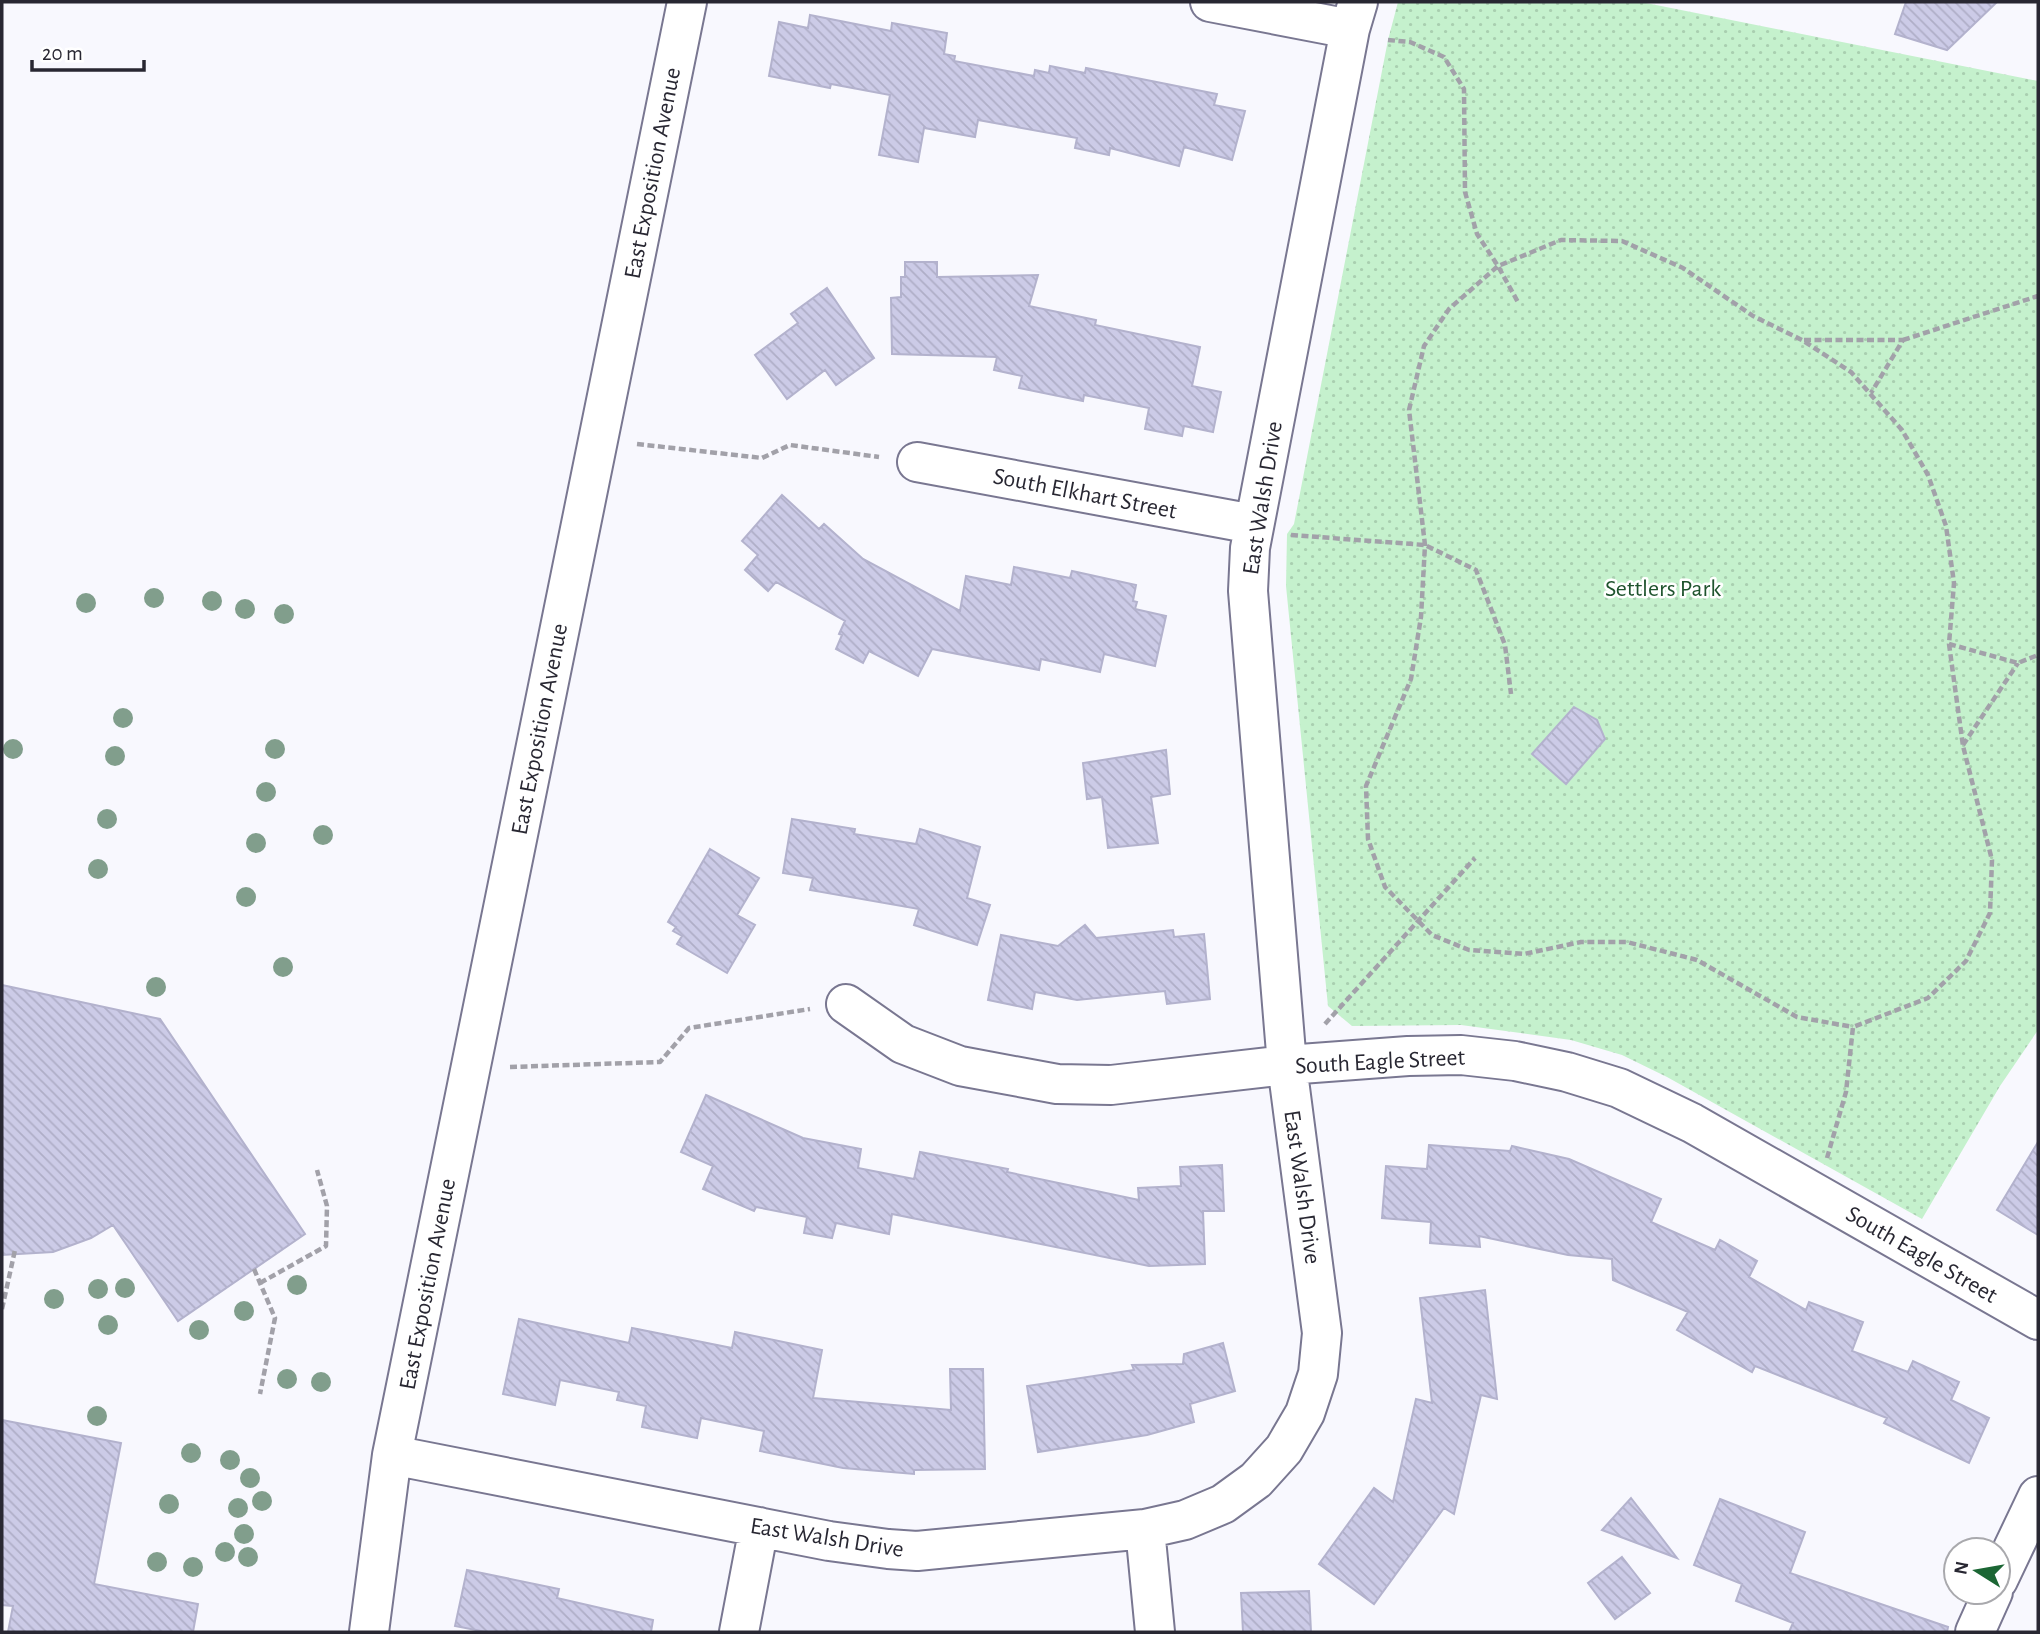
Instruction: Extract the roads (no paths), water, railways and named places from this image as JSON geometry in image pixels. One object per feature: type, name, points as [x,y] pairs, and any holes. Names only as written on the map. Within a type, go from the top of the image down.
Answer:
[{"type":"street","name":"East Exposition Avenue","points":[[343,1632],[392,1455],[687,2]]},
{"type":"street","points":[[1210,2],[1354,15]]},
{"type":"street","name":"East Walsh Drive","points":[[392,1455],[828,1541],[917,1550],[1145,1529],[1185,1520],[1223,1504],[1256,1480],[1284,1449],[1305,1413],[1318,1374],[1322,1333],[1287,1065],[1248,591],[1270,529],[1354,15]]},
{"type":"street","name":"South Elkhart Street","points":[[917,461],[1270,529]]},
{"type":"street","name":"South Eagle Street","points":[[846,1004],[904,1044],[960,1066],[1057,1084],[1111,1085],[1287,1065],[1408,1056],[1461,1055],[1515,1061],[1567,1072],[1619,1088],[1692,1122],[2038,1320]]},
{"type":"street","name":"East Exposition Avenue","points":[[369,1632],[392,1455]]},
{"type":"street","points":[[2012,1551],[2038,1496]]},
{"type":"street","points":[[739,1632],[759,1527]]},
{"type":"street","points":[[1145,1529],[1156,1632]]},
{"type":"street","points":[[1975,1632],[1987,1606]]},
{"type":"park label","name":"Settlers Park","points":[[1663,588]]}]
